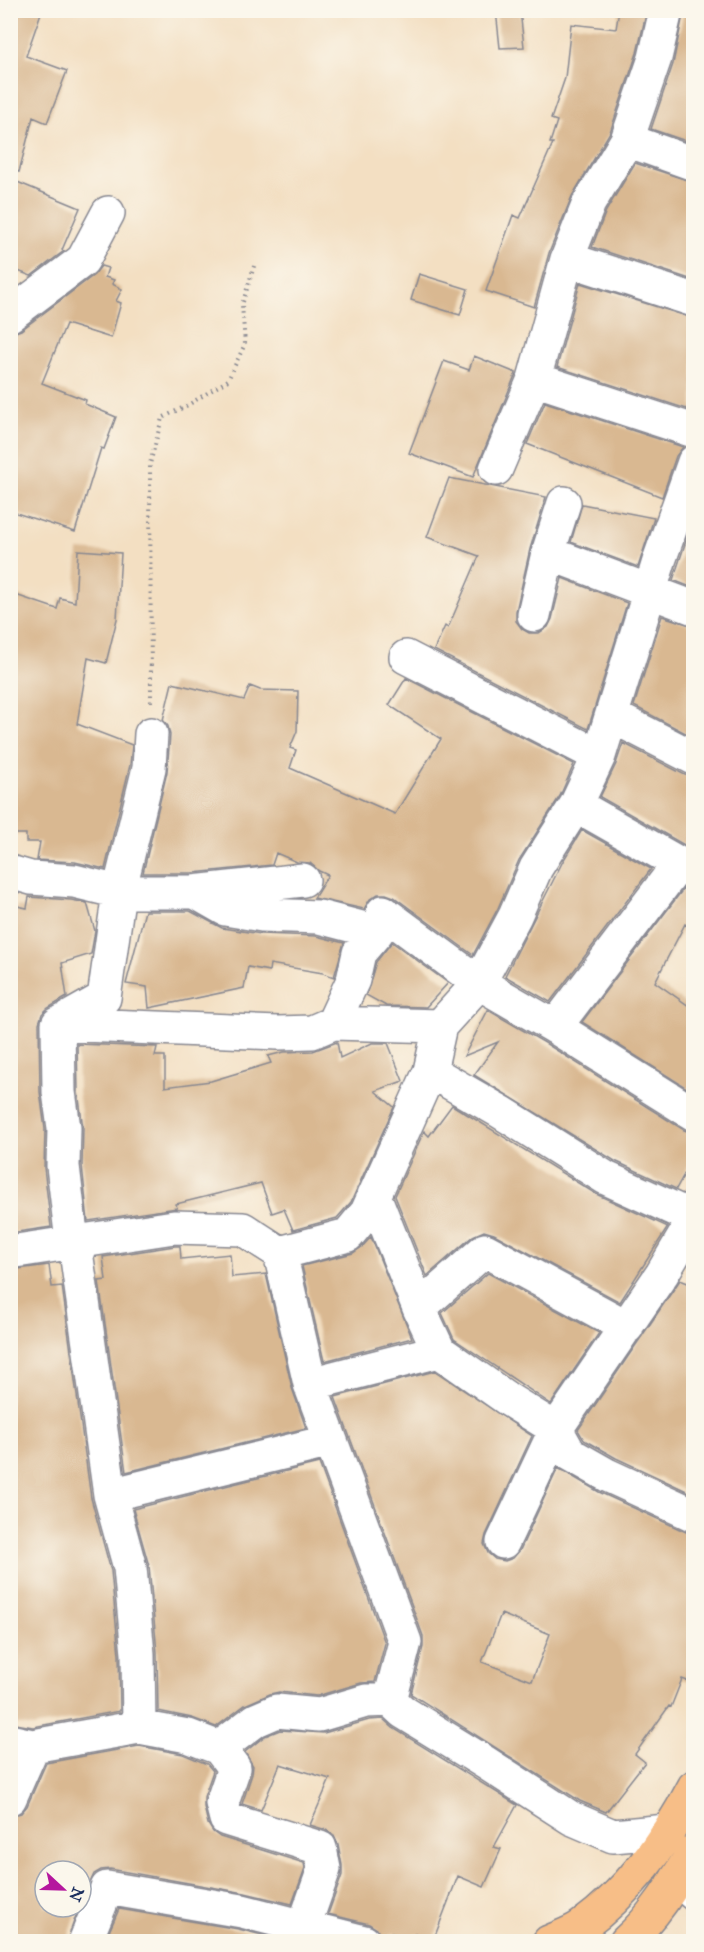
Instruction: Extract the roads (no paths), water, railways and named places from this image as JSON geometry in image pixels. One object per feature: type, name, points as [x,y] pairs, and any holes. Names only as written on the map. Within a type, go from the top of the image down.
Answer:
[{"type":"main road","points":[[549,1941],[581,1927],[629,1885],[667,1831],[693,1787]]},
{"type":"main road","points":[[626,1941],[685,1886],[693,1851]]},
{"type":"street","points":[[495,469],[534,379],[567,259],[590,203],[627,140],[655,58],[666,10]]},
{"type":"street","points":[[627,140],[693,164]]},
{"type":"street","points":[[10,315],[83,260],[108,213]]},
{"type":"street","points":[[567,259],[693,300]]},
{"type":"street","points":[[534,379],[693,431]]},
{"type":"street","points":[[280,1253],[348,1235],[367,1212],[430,1071],[440,1026],[479,983],[515,916],[536,868],[576,805],[599,756],[693,462]]},
{"type":"street","points":[[534,615],[548,553],[564,503]]},
{"type":"street","points":[[548,553],[693,608]]},
{"type":"street","points":[[406,657],[599,756]]},
{"type":"street","points":[[612,716],[693,758]]},
{"type":"street","points":[[58,1024],[104,998],[119,891],[149,768],[151,734]]},
{"type":"street","points":[[555,1027],[686,868],[576,805]]},
{"type":"street","points":[[10,872],[31,878],[74,881],[119,891],[193,892],[303,880]]},
{"type":"street","points":[[193,892],[225,909],[262,915],[319,917],[377,932]]},
{"type":"street","points":[[333,1023],[353,980],[359,953],[377,932],[383,912],[479,983],[555,1027],[693,1114]]},
{"type":"street","points":[[58,1024],[278,1033],[312,1032],[333,1023],[440,1026]]},
{"type":"street","points":[[58,1024],[59,1092],[64,1128],[63,1166],[110,1495],[129,1568],[138,1653],[139,1727]]},
{"type":"street","points":[[430,1071],[501,1112],[606,1178],[693,1219],[662,1274],[556,1429],[503,1542]]},
{"type":"street","points":[[374,1195],[419,1308],[439,1351],[509,1400],[556,1429],[570,1454],[607,1475],[693,1515]]},
{"type":"street","points":[[10,1252],[174,1227],[243,1229],[280,1253],[310,1384],[405,1642],[390,1700]]},
{"type":"street","points":[[419,1308],[485,1250],[627,1327]]},
{"type":"street","points":[[310,1384],[439,1351]]},
{"type":"street","points":[[110,1495],[331,1441]]},
{"type":"street","points":[[219,1748],[256,1720],[277,1711],[320,1715],[366,1701],[390,1700],[403,1712],[486,1762],[570,1818],[613,1836],[667,1831]]},
{"type":"street","points":[[10,1798],[22,1744],[139,1727],[188,1736],[219,1748],[234,1768],[222,1803],[226,1819],[320,1848],[324,1869],[304,1926]]},
{"type":"street","points":[[85,1941],[107,1888],[242,1911],[364,1941]]}]
